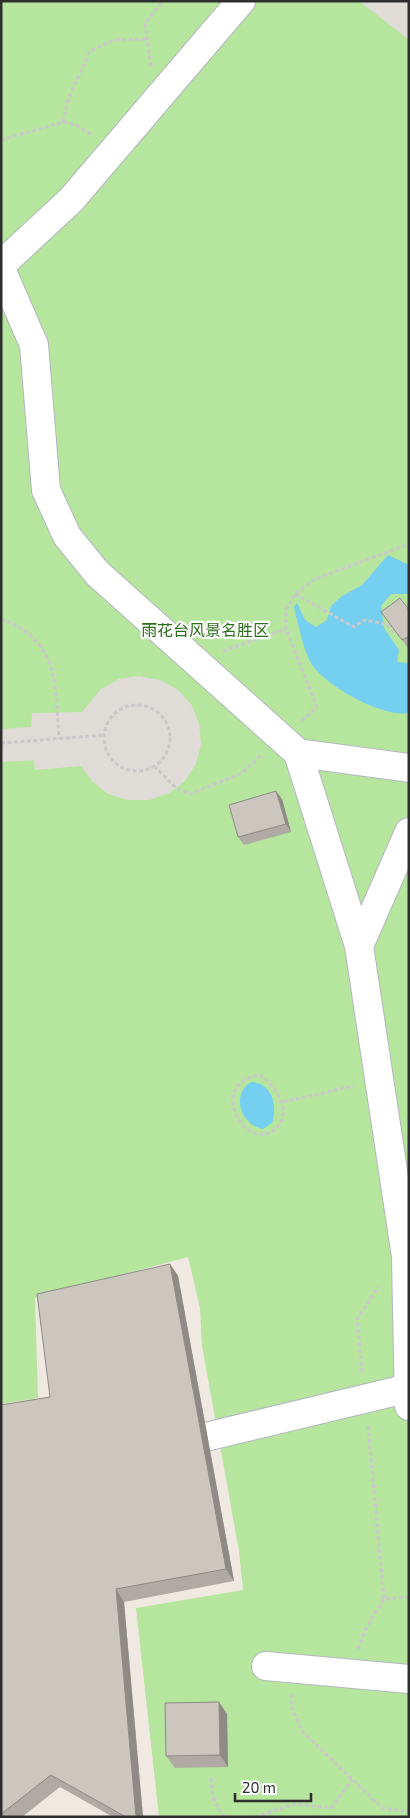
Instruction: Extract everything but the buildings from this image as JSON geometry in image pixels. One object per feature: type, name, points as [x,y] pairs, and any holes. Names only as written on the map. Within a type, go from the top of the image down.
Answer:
[{"type":"lane","points":[[1,265],[71,200],[241,1]]},
{"type":"lane","points":[[1,270],[34,345],[46,490],[67,536],[97,573],[289,745],[359,946],[406,1257],[409,1406]]},
{"type":"lane","points":[[289,745],[409,768]]},
{"type":"lane","points":[[359,946],[409,832]]},
{"type":"lane","points":[[152,1450],[408,1388]]},
{"type":"lane","points":[[278,1667],[409,1679]]},
{"type":"path","points":[[163,1],[145,23],[151,65],[165,90]]},
{"type":"path","points":[[63,122],[68,99],[90,51],[114,40],[146,39]]},
{"type":"path","points":[[1,140],[63,122],[76,125],[115,149]]},
{"type":"path","points":[[302,721],[317,707],[286,629],[286,610],[295,594],[315,579],[409,544]]},
{"type":"path","points":[[295,594],[354,627],[364,620],[387,624],[394,634],[402,628]]},
{"type":"path","points":[[1,619],[22,626],[50,659],[54,678],[59,738]]},
{"type":"path","points":[[224,651],[286,629]]},
{"type":"path","points":[[134,705],[145,706],[155,711],[163,719],[168,729],[170,740],[162,759],[154,766],[134,771],[115,763],[108,755],[104,735],[107,724],[123,708],[134,705]]},
{"type":"path","points":[[1,743],[104,735]]},
{"type":"path","points":[[154,766],[176,788],[190,794],[242,773],[289,745]]},
{"type":"path","points":[[260,1075],[270,1082],[283,1102],[282,1118],[275,1130],[264,1135],[254,1134],[242,1125],[235,1114],[232,1101],[237,1086],[248,1077],[260,1075]]},
{"type":"path","points":[[283,1102],[380,1080]]},
{"type":"path","points":[[355,1674],[353,1660],[366,1628],[384,1599],[356,1319],[383,1280]]},
{"type":"path","points":[[384,1599],[409,1597]]},
{"type":"path","points":[[278,1667],[302,1732],[382,1808],[409,1812]]},
{"type":"path","points":[[210,1778],[213,1798],[222,1815],[229,1817]]},
{"type":"path","points":[[255,1817],[295,1804],[331,1808],[352,1780]]},
{"type":"green space","name":"雨花台风景名胜区","points":[[1,1],[409,1],[409,1817],[159,1817],[136,1608],[243,1590],[239,1551],[202,1346],[200,1308],[188,1257],[35,1298],[38,1398],[1,1404]]},
{"type":"shaded area","points":[[359,1],[409,1],[409,40]]},
{"type":"shaded area","points":[[139,676],[160,680],[177,689],[191,704],[199,723],[201,744],[196,764],[185,781],[169,793],[149,800],[128,800],[108,794],[92,781],[81,766],[35,770],[34,760],[1,762],[1,729],[31,727],[32,713],[82,712],[101,689],[119,679]]},
{"type":"water","points":[[388,555],[409,565],[409,594],[391,594],[381,606],[384,628],[399,650],[397,662],[409,663],[409,713],[385,711],[371,706],[343,691],[320,674],[313,666],[307,654],[294,607],[297,603],[305,620],[316,627],[327,620],[331,606],[342,596],[362,585]]},
{"type":"water","points":[[251,1082],[264,1086],[272,1096],[274,1103],[272,1123],[263,1129],[249,1122],[241,1108],[241,1094]]}]
